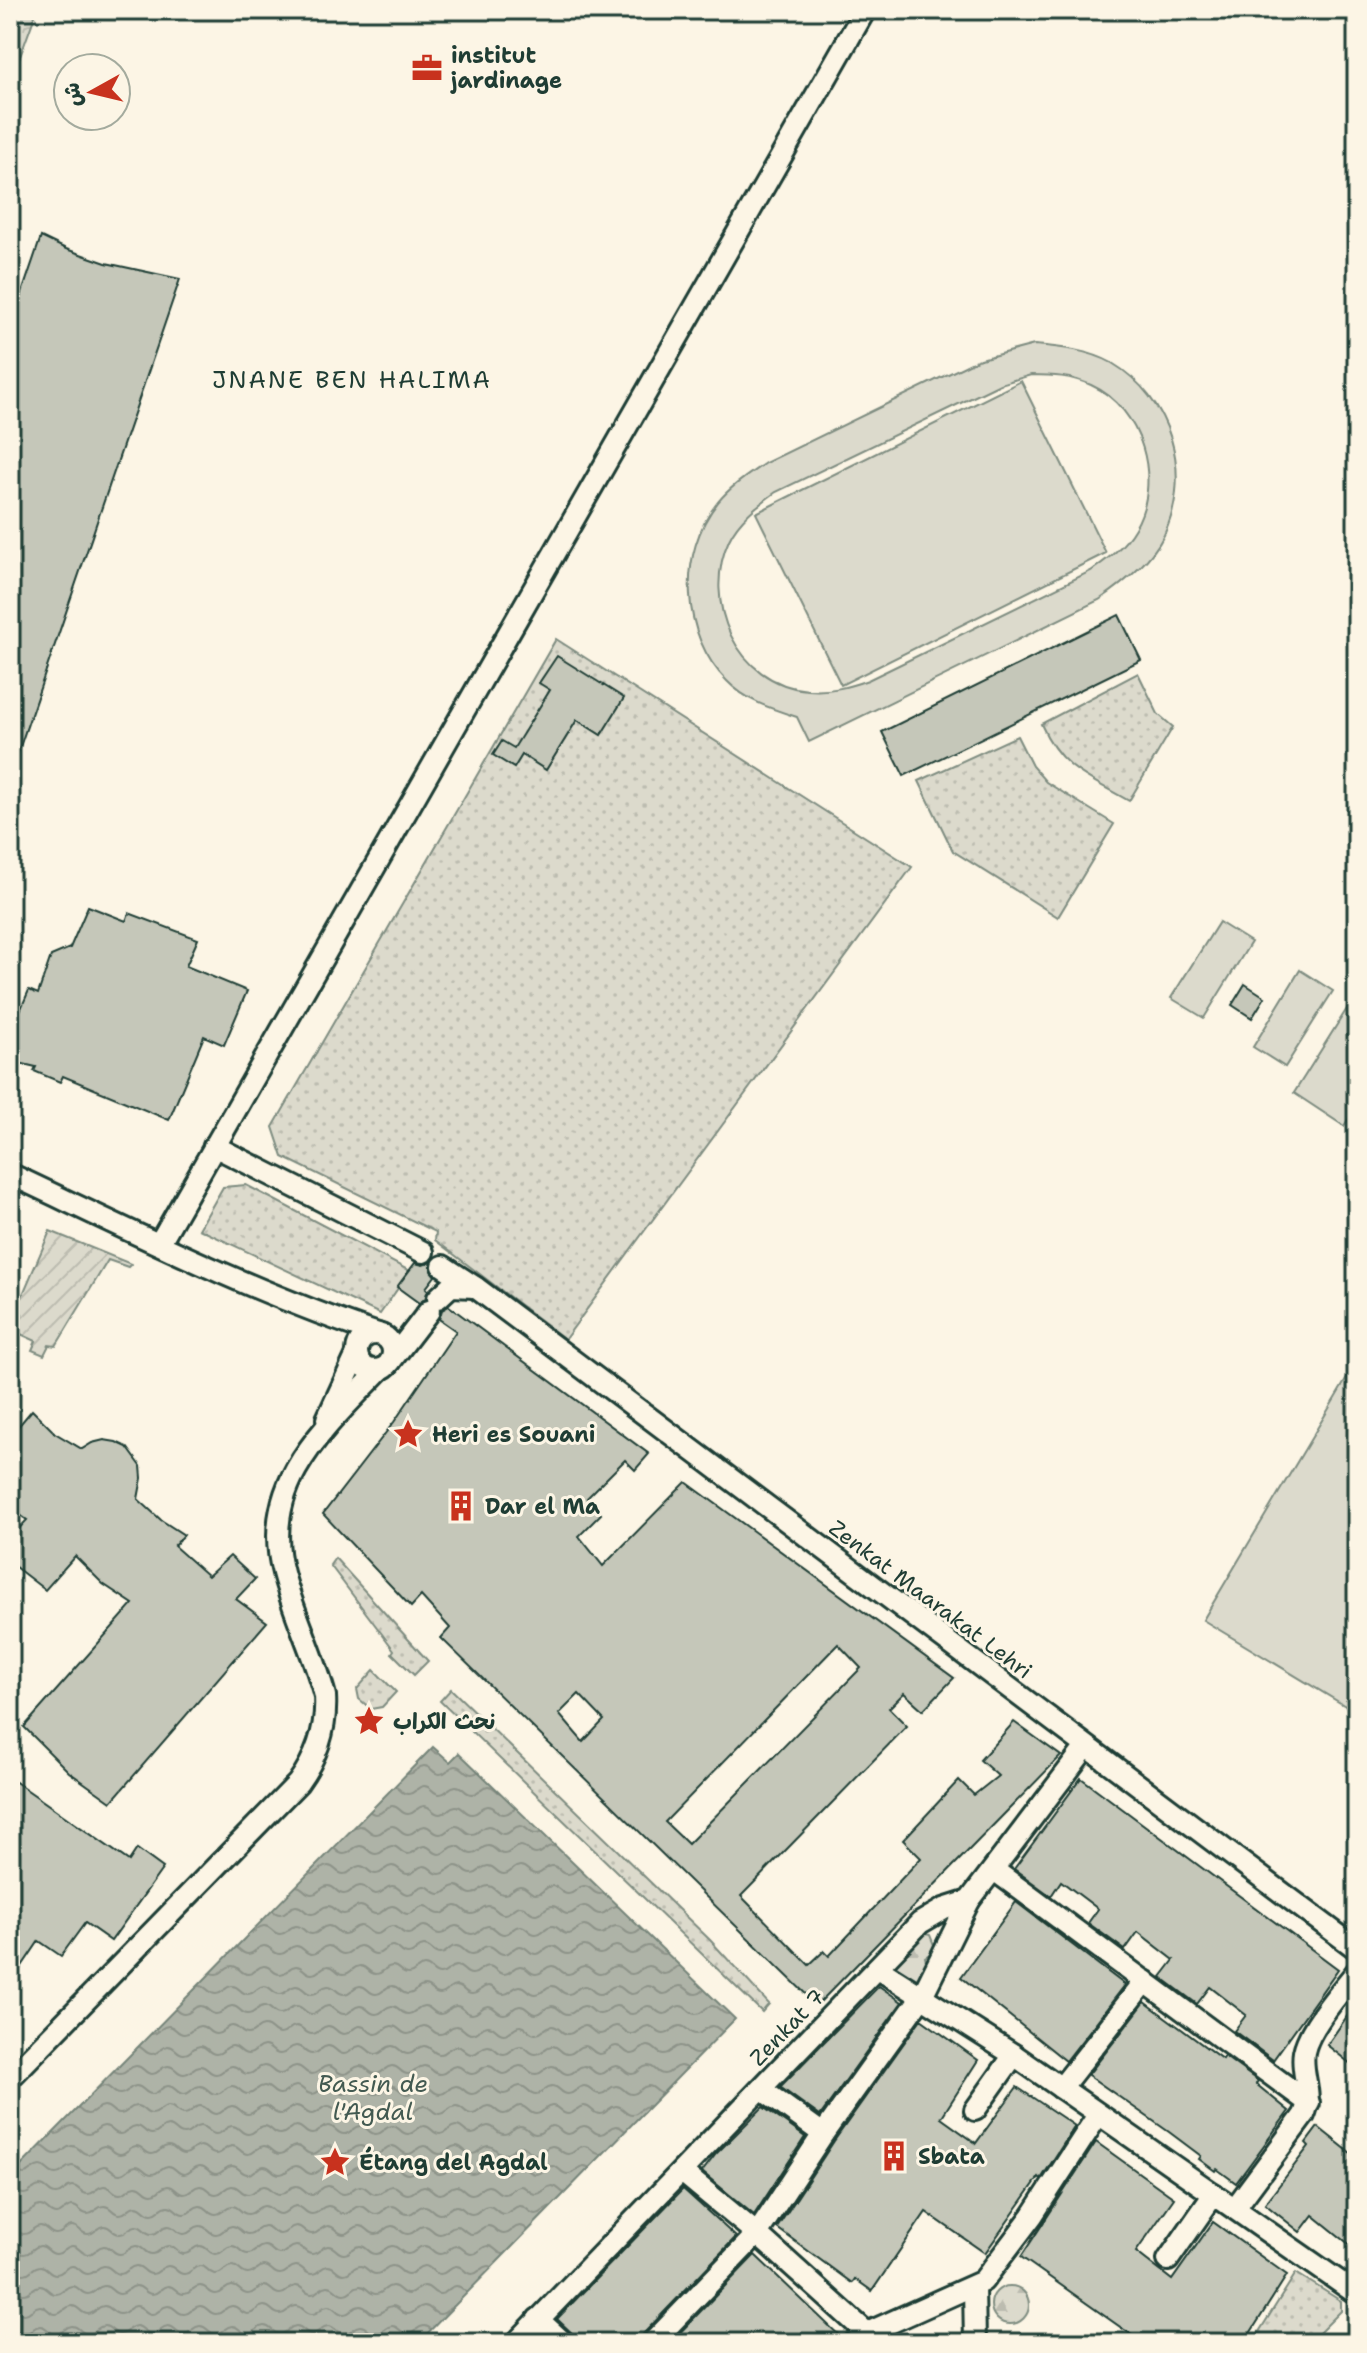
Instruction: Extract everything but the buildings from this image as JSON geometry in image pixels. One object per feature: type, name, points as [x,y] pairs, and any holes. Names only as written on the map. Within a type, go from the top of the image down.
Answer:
[{"type":"street","points":[[159,1244],[865,10]]},
{"type":"street","points":[[214,1146],[423,1252]]},
{"type":"street","points":[[10,1174],[324,1316],[378,1334],[391,1345],[386,1365]]},
{"type":"street","name":"Zenkat Maarakat Lehri","points":[[443,1266],[1357,1949]]},
{"type":"street","points":[[10,2078],[298,1783],[317,1752],[326,1713],[325,1696],[283,1576],[276,1531],[284,1493],[321,1433],[386,1365],[433,1304],[451,1286],[475,1287]]},
{"type":"street","points":[[324,1316],[357,1352],[365,1368],[386,1365]]},
{"type":"street","points":[[321,1433],[362,1339],[378,1334]]},
{"type":"street","name":"Zenkat 7","points":[[516,2343],[920,1923],[944,1909],[969,1901],[1086,1747]]},
{"type":"street","points":[[994,1870],[1309,2103]]},
{"type":"street","points":[[652,2343],[757,2234],[823,2134],[922,1996],[969,1901]]},
{"type":"street","points":[[877,1968],[1014,2055],[1357,2294]]},
{"type":"street","points":[[1235,2208],[1297,2125],[1309,2103],[1305,2046],[1357,1971]]},
{"type":"street","points":[[1061,2088],[1145,1981]]},
{"type":"street","points":[[975,2110],[1014,2055]]},
{"type":"street","points":[[761,2089],[823,2134]]},
{"type":"street","points":[[682,2172],[757,2234],[860,2338],[974,2286],[992,2272],[1098,2115]]},
{"type":"street","points":[[1168,2260],[1214,2194]]},
{"type":"street","points":[[974,2286],[975,2343]]},
{"type":"street","points":[[538,2319],[564,2343]]},
{"type":"green space","points":[[10,10],[37,10],[10,84]]},
{"type":"green space","points":[[1034,345],[1054,347],[1103,359],[1132,378],[1162,416],[1176,463],[1173,511],[1164,535],[1144,564],[1099,600],[809,742],[797,717],[760,704],[734,688],[712,662],[700,641],[693,618],[691,569],[705,522],[728,491],[765,463],[977,360]],"holes":[[[1031,375],[1069,378],[1091,385],[1109,396],[1135,428],[1147,468],[1147,489],[1143,509],[1126,541],[1091,571],[868,680],[831,690],[808,690],[783,684],[761,673],[744,656],[731,636],[719,588],[721,564],[738,525],[776,492],[1000,384]]]},
{"type":"green space","points":[[1021,381],[1106,553],[841,685],[756,513]]},
{"type":"green space","points":[[556,639],[912,867],[565,1339],[435,1240],[436,1232],[283,1157],[273,1127]]},
{"type":"green space","points":[[1138,673],[1158,714],[1173,727],[1129,801],[1077,771],[1057,752],[1041,724]]},
{"type":"green space","points":[[1017,736],[1032,766],[1046,782],[1114,824],[1058,917],[953,851],[919,781]]},
{"type":"green space","points":[[1219,922],[1251,942],[1204,1018],[1171,998]]},
{"type":"green space","points":[[1300,970],[1333,991],[1285,1067],[1253,1047]]},
{"type":"green space","points":[[1355,996],[1357,1105],[1344,1126],[1294,1093]]},
{"type":"green space","points":[[246,1185],[410,1271],[380,1314],[199,1229],[223,1187]]},
{"type":"green space","points":[[50,1231],[131,1264],[128,1267],[108,1260],[56,1346],[49,1345],[44,1355],[32,1350],[36,1341],[14,1331],[22,1314],[17,1308]]},
{"type":"green space","points":[[1357,1364],[1357,1713],[1203,1620]]},
{"type":"green space","points":[[335,1558],[428,1661],[414,1675],[392,1653],[394,1650],[330,1565]]},
{"type":"green space","points":[[374,1670],[396,1692],[382,1707],[371,1709],[359,1699],[357,1689]]},
{"type":"green space","points":[[451,1689],[710,1940],[769,2004],[762,2012],[440,1701]]},
{"type":"green space","points":[[922,1933],[930,1935],[934,1945],[925,1957],[927,1965],[920,1980],[915,1983],[893,1969],[893,1965],[898,1956],[911,1949],[910,1946]]},
{"type":"green space","points":[[1296,2273],[1341,2301],[1341,2311],[1309,2343],[1252,2343]]},
{"type":"green space","points":[[1010,2286],[1023,2292],[1029,2305],[1023,2318],[1010,2324],[997,2318],[991,2305],[997,2292]]},
{"type":"water","name":"Bassin de l'Agdal","points":[[433,1747],[450,1762],[459,1753],[735,2019],[418,2343],[10,2343],[10,2177]]},
{"type":"place","name":"institut jardinage","points":[[427,68]]},
{"type":"place","name":"Heri es Souani","points":[[408,1434]]},
{"type":"place","name":"Dar el Ma","points":[[461,1506]]},
{"type":"place","name":"نحث الكراب","points":[[369,1721]]},
{"type":"place","name":"Sbata","points":[[894,2156]]},
{"type":"place","name":"Étang del Agdal","points":[[335,2162]]},
{"type":"district","name":"JNANE BEN HALIMA","points":[[352,380]]}]
